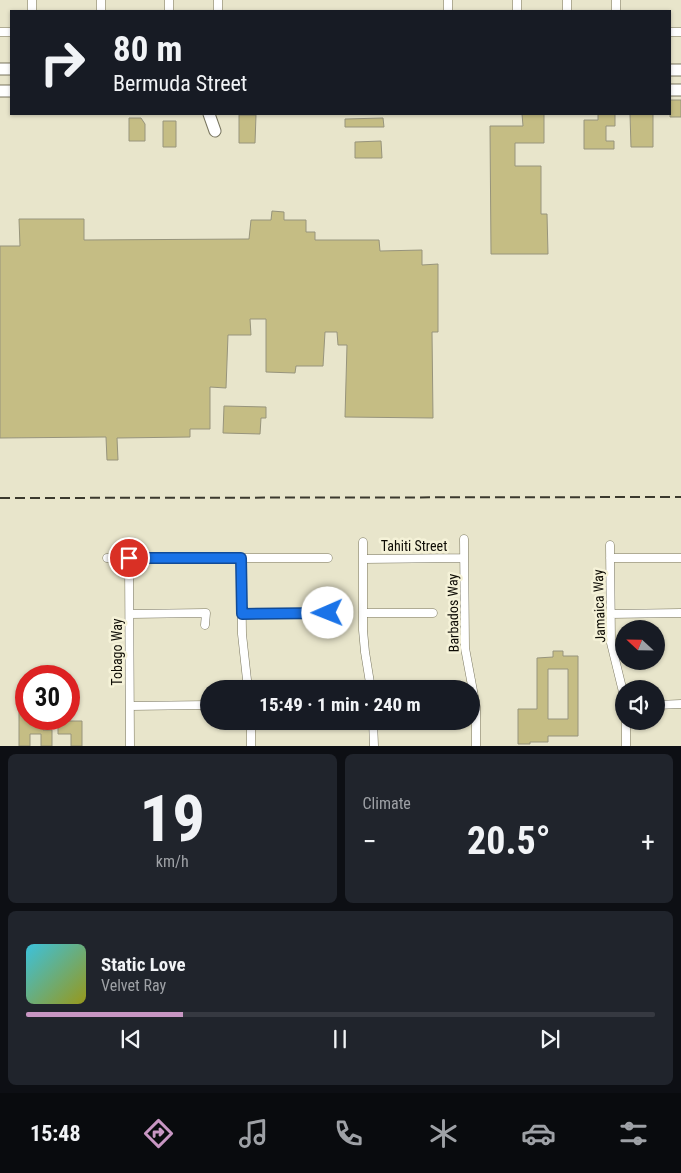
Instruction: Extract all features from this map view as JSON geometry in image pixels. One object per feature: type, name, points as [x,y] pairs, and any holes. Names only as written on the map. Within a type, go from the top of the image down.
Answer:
[{"type":"main road","points":[[208,115],[215,130]]},
{"type":"street","name":"Barbados Way","points":[[464,539],[465,648],[475,699],[476,746]]},
{"type":"street","points":[[363,542],[363,614],[365,652],[370,680]]},
{"type":"street","name":"Jamaica Way","points":[[610,545],[611,643],[620,680]]},
{"type":"street","points":[[107,558],[328,558]]},
{"type":"street","name":"Tobago Way","points":[[129,558],[130,746]]},
{"type":"street","points":[[241,558],[242,634],[247,680]]},
{"type":"street","name":"Tahiti Street","points":[[363,558],[464,558]]},
{"type":"street","points":[[610,558],[681,558]]},
{"type":"street","points":[[130,614],[206,613],[206,625]]},
{"type":"street","points":[[242,614],[328,613],[328,622]]},
{"type":"street","points":[[610,614],[681,613]]},
{"type":"street","points":[[363,614],[433,614]]},
{"type":"street","points":[[665,705],[681,704]]},
{"type":"street","points":[[130,706],[200,705]]},
{"type":"street","points":[[251,730],[251,746]]},
{"type":"street","points":[[373,730],[374,746]]},
{"type":"street","points":[[626,730],[626,746]]},
{"type":"building","points":[[671,100],[681,100],[681,117],[670,117]]},
{"type":"building","points":[[239,115],[256,115],[255,143],[239,143]]},
{"type":"building","points":[[522,115],[544,115],[544,143],[515,143],[515,166],[541,166],[541,214],[547,214],[548,254],[491,254],[490,126],[523,126]]},
{"type":"building","points":[[598,115],[615,115],[615,126],[606,126],[606,141],[614,141],[614,149],[584,149],[584,120],[598,120]]},
{"type":"building","points":[[630,115],[653,115],[653,147],[631,147]]},
{"type":"building","points":[[129,118],[141,118],[145,124],[145,141],[129,141]]},
{"type":"building","points":[[383,118],[384,127],[345,127],[345,119]]},
{"type":"building","points":[[163,121],[176,121],[176,147],[163,147]]},
{"type":"building","points":[[381,141],[382,158],[355,158],[355,142]]},
{"type":"building","points":[[272,211],[284,212],[284,220],[306,220],[306,232],[315,232],[315,240],[379,240],[380,251],[422,250],[422,265],[438,264],[438,332],[432,332],[433,418],[345,417],[347,345],[338,345],[337,332],[325,332],[323,366],[296,366],[295,373],[266,372],[266,319],[250,319],[251,335],[228,335],[226,388],[210,387],[210,429],[190,429],[190,437],[117,438],[118,460],[107,460],[106,437],[0,438],[0,246],[20,246],[19,219],[84,219],[84,240],[249,239],[251,220],[271,220]]},
{"type":"building","points":[[224,406],[266,407],[266,418],[261,418],[260,434],[223,433]]},
{"type":"building","points":[[553,651],[563,651],[563,656],[578,656],[578,736],[548,736],[548,742],[518,744],[518,709],[537,709],[537,658],[553,657]],"holes":[[[548,669],[568,669],[568,719],[548,719]]]},
{"type":"building","points":[[80,721],[82,721],[82,746],[71,746],[71,734],[58,734],[58,730],[80,730]]},
{"type":"building","points":[[19,730],[52,730],[52,746],[41,746],[41,734],[30,734],[30,746],[19,746]]},
{"type":"railway","points":[[0,498],[681,497]]},
{"type":"route","points":[[129,558],[241,558],[242,614],[328,613]]}]
